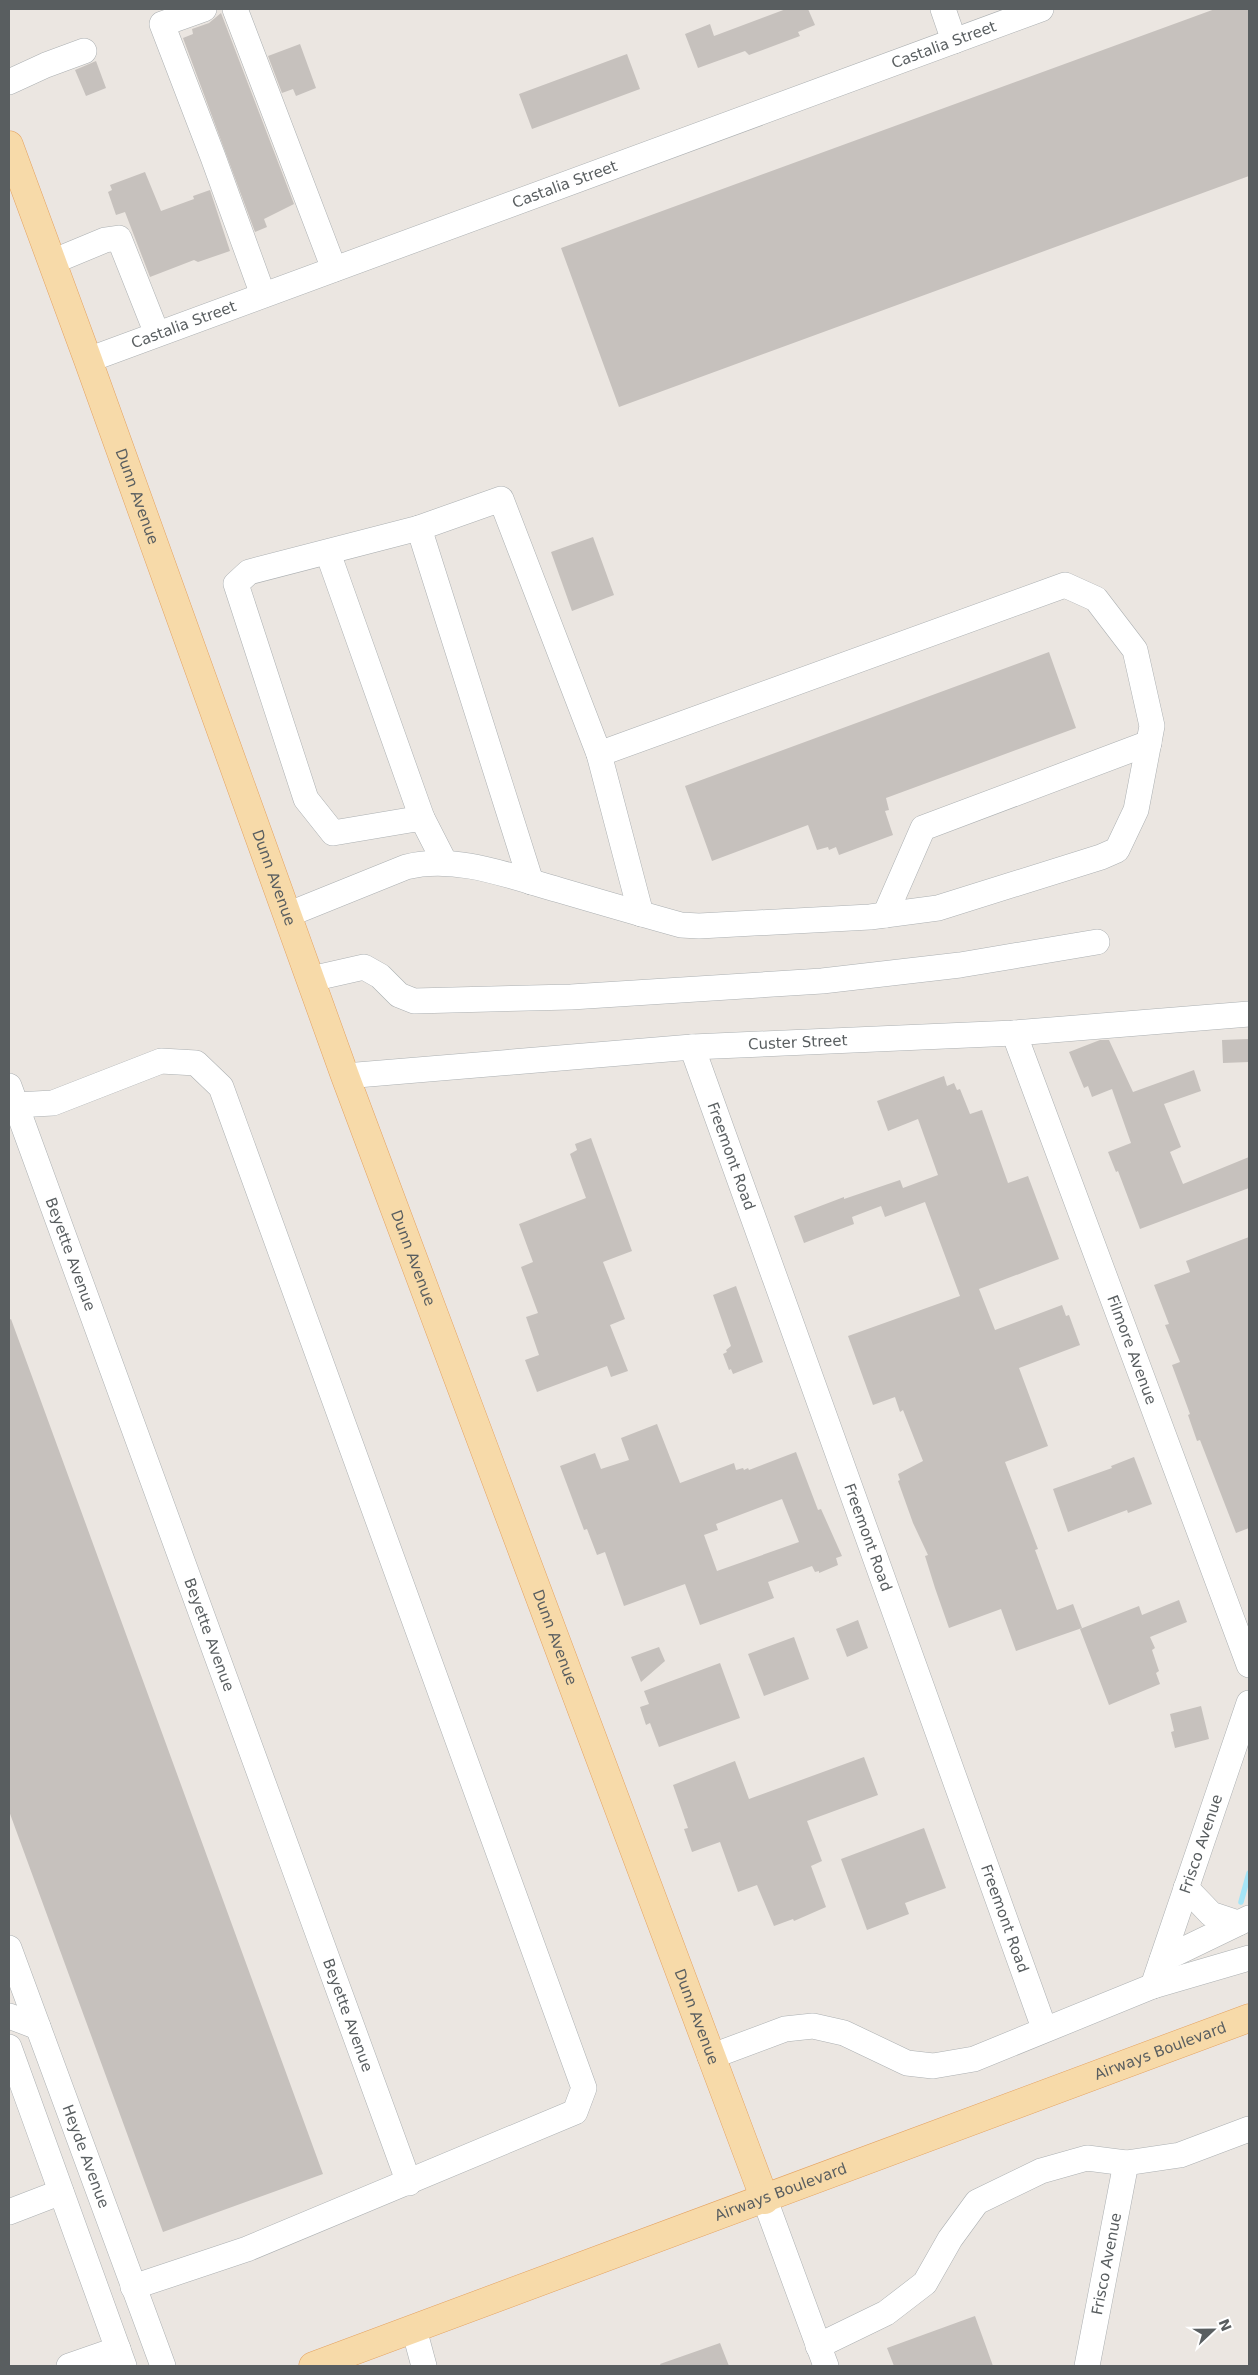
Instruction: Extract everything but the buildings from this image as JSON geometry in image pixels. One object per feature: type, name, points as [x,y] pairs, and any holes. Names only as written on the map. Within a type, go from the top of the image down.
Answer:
[{"type":"main road","name":"Dunn Avenue","points":[[9,145],[345,1076],[765,2200]]},
{"type":"main road","name":"Airways Boulevard","points":[[312,2366],[765,2200],[1249,2018]]},
{"type":"street","points":[[204,9],[162,24],[263,295]]},
{"type":"street","points":[[235,9],[334,269]]},
{"type":"street","points":[[943,9],[954,41]]},
{"type":"street","name":"Castalia Street","points":[[88,360],[1041,9]]},
{"type":"street","points":[[9,82],[46,65],[84,51]]},
{"type":"street","points":[[52,262],[104,240],[119,238],[157,334]]},
{"type":"street","points":[[422,818],[333,833],[306,799],[236,584],[249,572],[419,528],[501,499],[599,754],[642,914]]},
{"type":"street","points":[[419,528],[531,882]]},
{"type":"street","points":[[328,553],[422,818],[445,863]]},
{"type":"street","points":[[287,915],[406,867],[422,863],[445,863],[500,873],[681,925],[699,926],[885,915],[938,908],[1101,858],[1117,850],[1136,810],[1152,726],[1135,650],[1096,599],[1065,585],[599,754]]},
{"type":"street","points":[[885,915],[923,828],[1149,743]]},
{"type":"street","points":[[310,979],[364,967],[380,976],[399,995],[414,1001],[571,997],[822,981],[960,965],[1097,942]]},
{"type":"street","name":"Custer Street","points":[[345,1076],[692,1048],[1014,1033],[1249,1014]]},
{"type":"street","name":"Filmore Avenue","points":[[1014,1033],[1249,1665]]},
{"type":"street","name":"Freemont Road","points":[[692,1048],[1044,2028]]},
{"type":"street","points":[[11,1100],[53,1103],[161,1061],[196,1063],[221,1087],[584,2088],[575,2112],[409,2183],[247,2249],[133,2287]]},
{"type":"street","name":"Beyette Avenue","points":[[11,1100],[409,2183]]},
{"type":"street","name":"Frisco Avenue","points":[[1153,1986],[1249,1703]]},
{"type":"street","points":[[1186,1888],[1211,1914],[1244,1921]]},
{"type":"street","points":[[1162,1960],[1244,1921]]},
{"type":"street","name":"Heyde Avenue","points":[[9,1948],[163,2366]]},
{"type":"street","points":[[710,2057],[785,2029],[813,2026],[844,2033],[907,2063],[933,2066],[974,2059],[1044,2028],[1127,1998],[1153,1986],[1244,1955]]},
{"type":"street","points":[[9,2016],[38,2026]]},
{"type":"street","points":[[9,2047],[121,2358],[69,2366]]},
{"type":"street","points":[[822,2356],[886,2313],[925,2283],[950,2239],[978,2202],[1041,2171],[1087,2158],[1126,2163],[1180,2155],[1249,2129]]},
{"type":"street","name":"Frisco Avenue","points":[[1087,2366],[1126,2163]]},
{"type":"street","points":[[9,2212],[61,2192]]},
{"type":"street","name":"Dunn Avenue","points":[[765,2200],[822,2356]]},
{"type":"street","points":[[414,2329],[424,2366]]},
{"type":"waterway","points":[[1241,1902],[1249,1873]]}]
